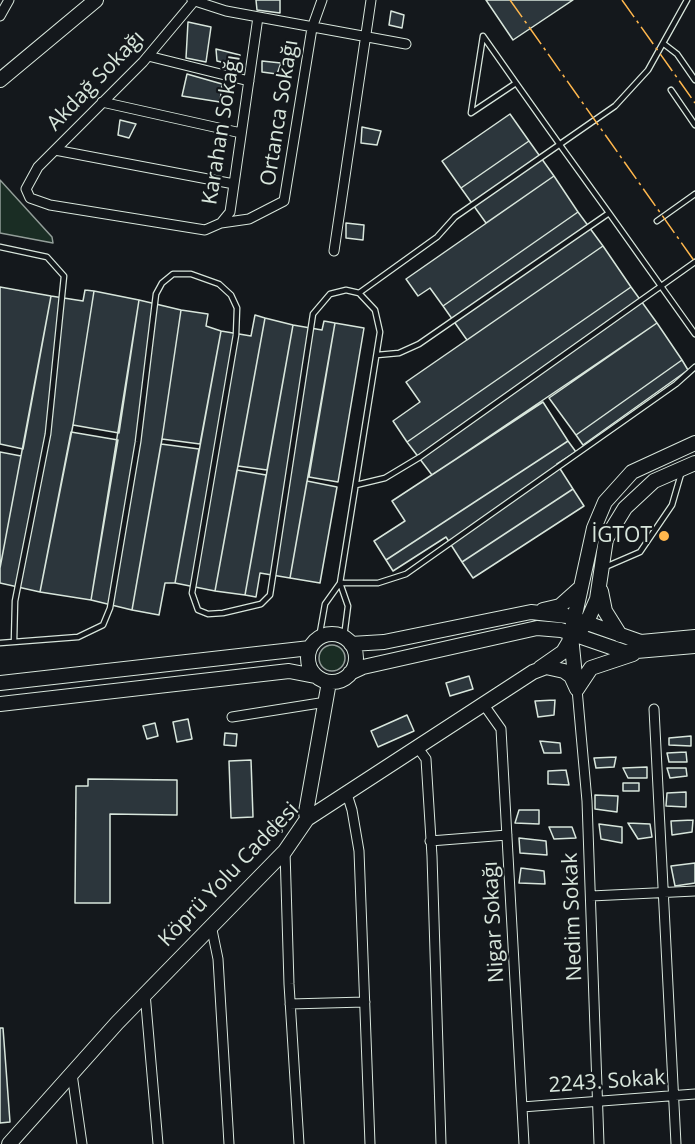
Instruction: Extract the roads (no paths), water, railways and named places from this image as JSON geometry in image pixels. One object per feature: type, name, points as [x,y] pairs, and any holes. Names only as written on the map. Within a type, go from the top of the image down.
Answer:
[{"type":"main road","points":[[0,80],[96,0]]},
{"type":"main road","points":[[581,620],[579,589],[594,528],[605,502],[632,472],[695,443]]},
{"type":"main road","points":[[620,635],[605,611],[600,586],[606,539],[625,508],[654,481],[689,465]]},
{"type":"main road","points":[[528,675],[563,652],[571,634],[600,586]]},
{"type":"main road","points":[[0,683],[314,643],[330,634],[347,641],[384,642],[560,606],[579,589]]},
{"type":"main road","points":[[531,612],[581,620],[641,642],[695,637]]},
{"type":"main road","points":[[0,704],[288,671],[315,675],[329,682],[344,678],[363,667],[537,628],[553,628],[616,650],[638,652],[695,646]]},
{"type":"main road","points":[[571,634],[577,689]]},
{"type":"main road","points":[[347,641],[355,658],[350,673]]},
{"type":"main road","points":[[314,643],[308,662],[315,675]]},
{"type":"main road","points":[[577,689],[591,668],[638,652]]},
{"type":"main road","name":"Köprü Yolu Caddesi","points":[[9,1144],[146,993],[285,851],[307,819],[528,675],[546,667],[553,668],[571,676],[577,689]]},
{"type":"main road","points":[[307,819],[306,812],[329,682]]},
{"type":"street","points":[[0,16],[9,0]]},
{"type":"street","points":[[194,0],[258,17],[406,44]]},
{"type":"street","name":"Akdağ Sokağı","points":[[26,189],[38,167],[148,56],[194,0]]},
{"type":"street","name":"Ortanca Sokağı","points":[[220,223],[249,219],[284,201],[312,28],[322,0]]},
{"type":"street","points":[[334,251],[371,0]]},
{"type":"street","name":"Karahan Sokağı","points":[[26,189],[30,198],[50,205],[205,230],[220,223],[230,212],[258,17]]},
{"type":"street","points":[[148,56],[249,81]]},
{"type":"street","points":[[102,102],[241,133]]},
{"type":"street","points":[[55,150],[234,184]]},
{"type":"street","name":"Nedim Sokak","points":[[577,689],[587,801],[599,1144]]},
{"type":"street","points":[[232,717],[326,702]]},
{"type":"street","name":"Nigar Sokağı","points":[[484,705],[501,729],[524,1144]]},
{"type":"street","points":[[654,709],[676,1144]]},
{"type":"street","points":[[418,748],[426,759],[441,1144]]},
{"type":"street","points":[[347,794],[359,850],[370,1144]]},
{"type":"street","points":[[430,841],[507,835]]},
{"type":"street","points":[[285,851],[290,1004],[299,1144]]},
{"type":"street","points":[[591,896],[695,891]]},
{"type":"street","points":[[211,925],[218,959],[229,1144]]},
{"type":"street","points":[[146,993],[158,1144]]},
{"type":"street","points":[[290,1004],[366,1002]]},
{"type":"street","points":[[72,1074],[82,1144]]},
{"type":"street","name":"2243. Sokak","points":[[522,1107],[695,1094]]},
{"type":"lane","points":[[359,293],[437,237],[455,217],[560,146],[632,91],[664,44],[686,1]]},
{"type":"lane","points":[[516,83],[471,113],[483,36],[695,334]]},
{"type":"lane","points":[[664,44],[676,54],[695,80]]},
{"type":"lane","points":[[671,90],[695,125]]},
{"type":"lane","points":[[657,221],[695,195]]},
{"type":"lane","points":[[377,356],[399,353],[419,344],[609,213]]},
{"type":"lane","points":[[0,248],[47,257],[64,276],[48,434],[15,601],[14,642]]},
{"type":"lane","points":[[356,485],[385,478],[420,457],[695,262]]},
{"type":"lane","points":[[0,644],[78,637],[103,625],[107,616],[138,442],[156,294],[162,283],[173,274],[191,274],[219,284],[231,295],[237,308],[236,335],[192,593],[198,610],[208,614],[261,604],[270,595],[313,314],[330,294],[346,290],[359,293],[375,310],[380,332],[377,356],[340,583],[325,604],[314,643]]},
{"type":"lane","points":[[340,583],[378,583],[406,574],[676,384],[695,367]]},
{"type":"lane","points":[[601,569],[640,552],[672,505],[689,465]]},
{"type":"lane","points":[[340,583],[348,606],[347,641]]},
{"type":"place","name":"İGTOT","points":[[664,536]]}]
